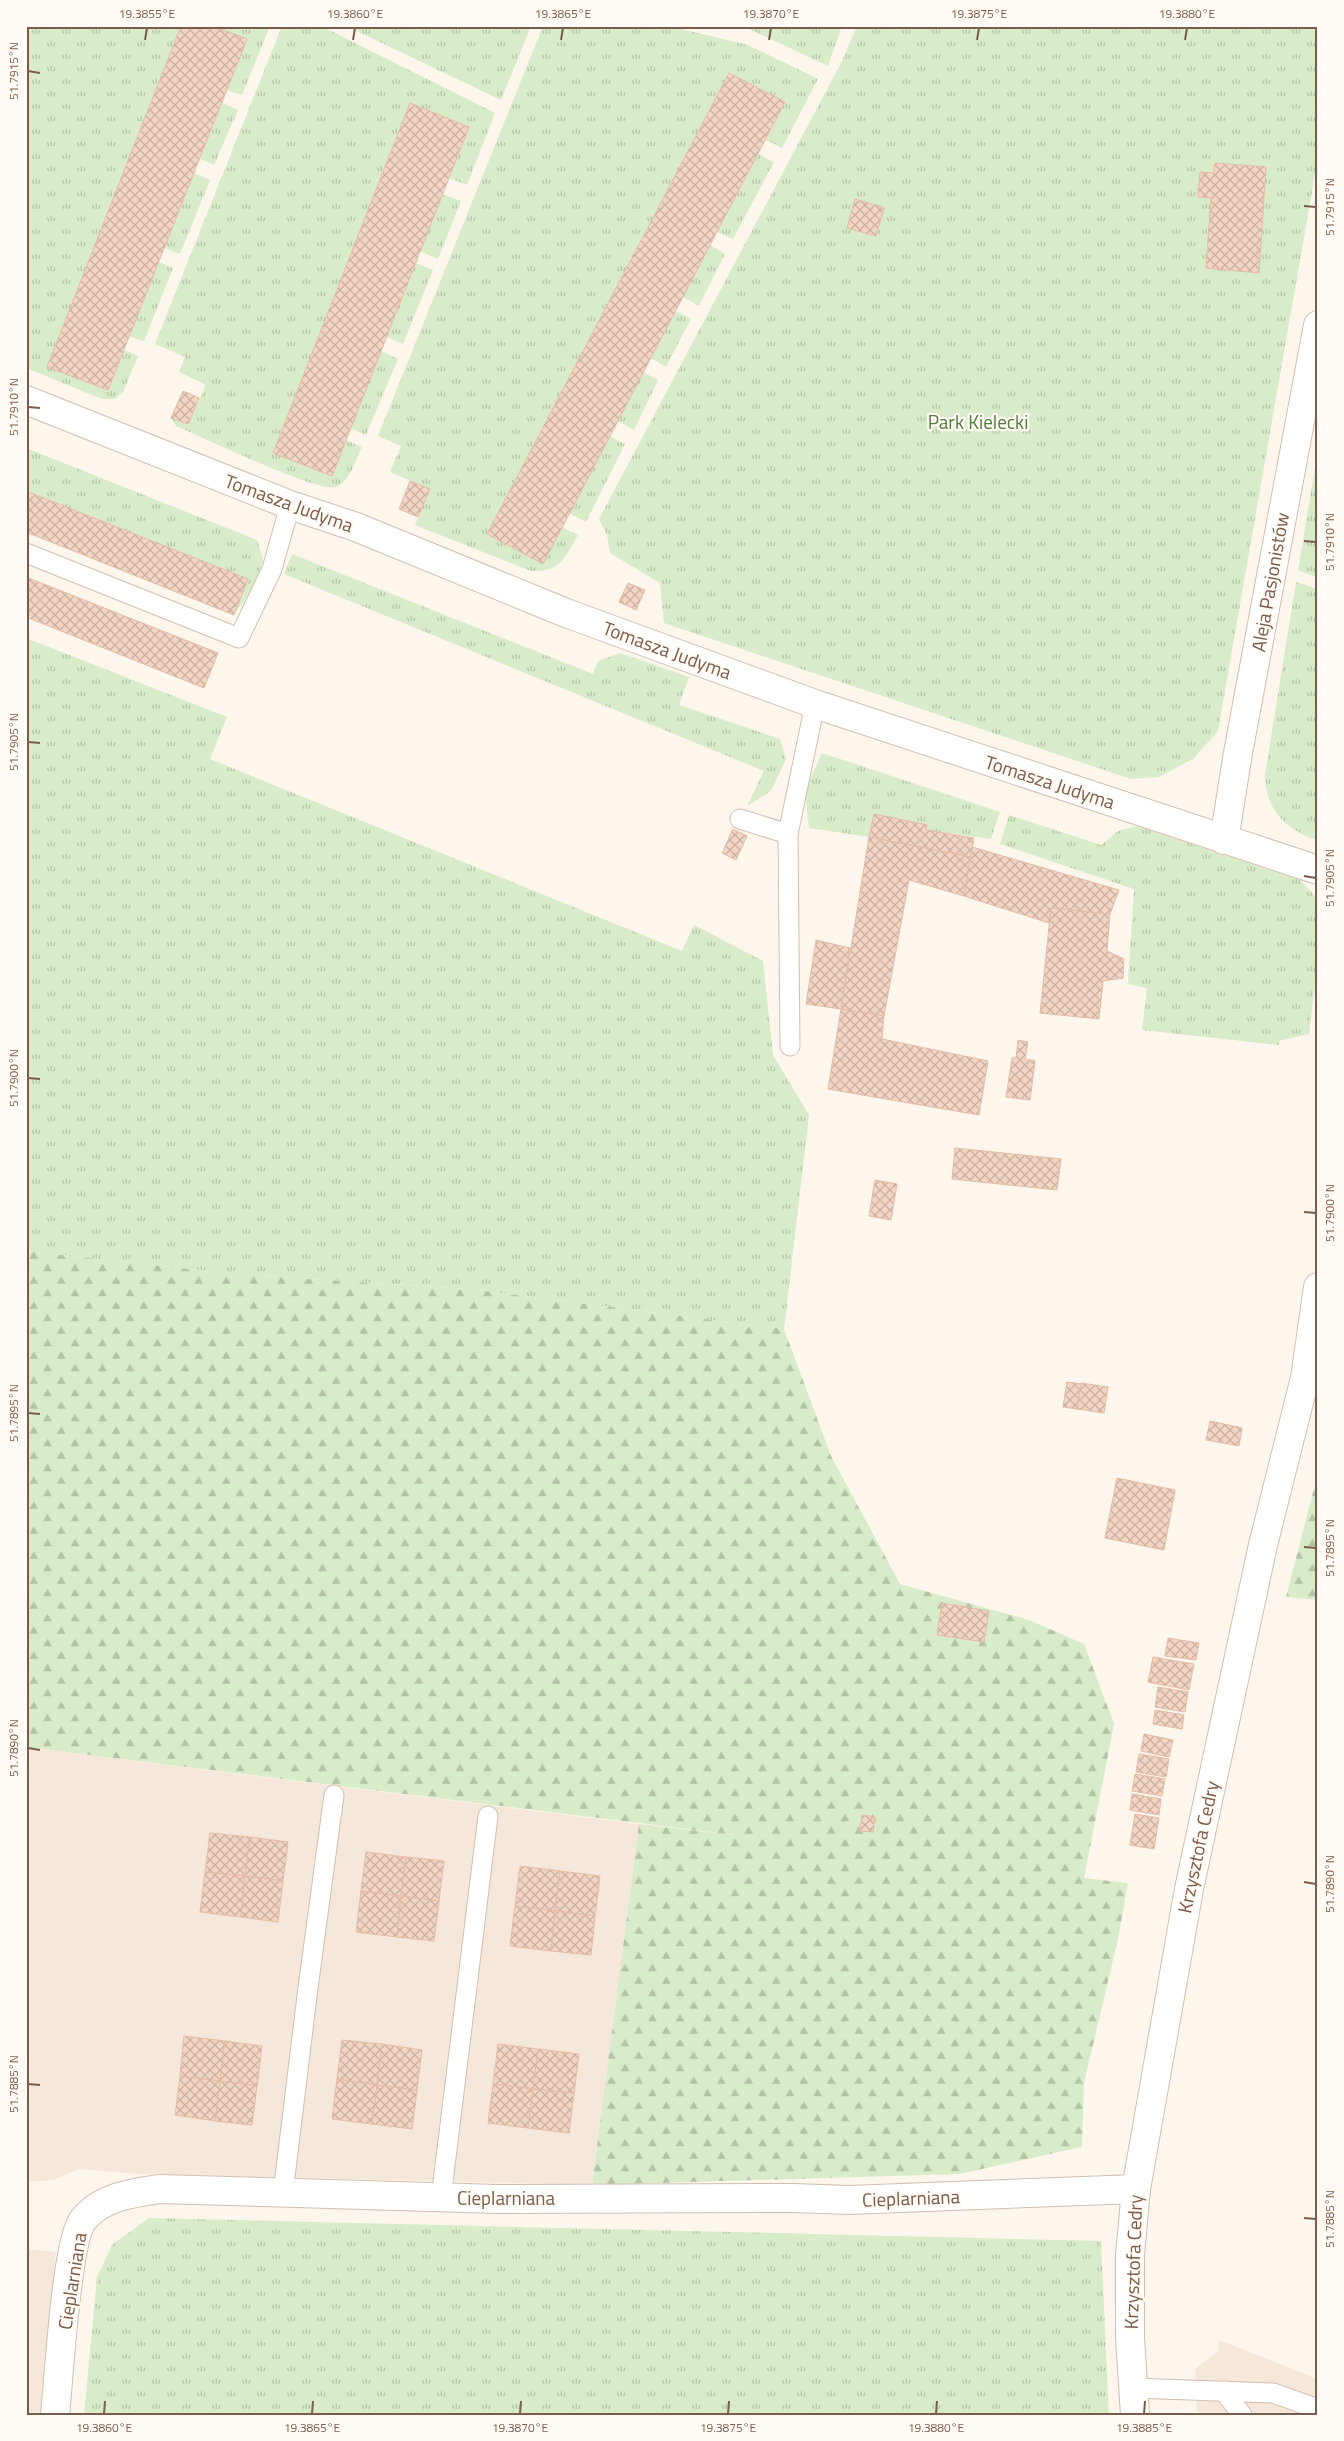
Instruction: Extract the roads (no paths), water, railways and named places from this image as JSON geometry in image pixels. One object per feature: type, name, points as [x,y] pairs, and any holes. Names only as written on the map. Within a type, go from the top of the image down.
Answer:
[{"type":"street","name":"Aleja Pasjonistów","points":[[1224,840],[1238,753],[1318,326]]},
{"type":"street","name":"Tomasza Judyma","points":[[26,400],[290,505],[356,527],[566,613],[815,704],[1318,870]]},
{"type":"street","name":"Krzysztofa Cedry","points":[[1135,2415],[1130,2254],[1136,2190],[1189,1889],[1264,1545],[1311,1372],[1318,1287]]},
{"type":"street","name":"Cieplarniana","points":[[55,2415],[74,2240],[79,2226],[90,2212],[112,2199],[136,2192],[159,2189],[441,2198],[793,2198],[849,2200],[1136,2190]]},
{"type":"lane","points":[[26,553],[239,638],[272,569],[290,505]]},
{"type":"lane","points":[[790,1046],[788,834],[815,704]]},
{"type":"lane","points":[[740,819],[788,834]]},
{"type":"lane","points":[[283,2193],[334,1795]]},
{"type":"lane","points":[[441,2198],[488,1816]]},
{"type":"lane","points":[[1133,2388],[1273,2393],[1318,2409]]},
{"type":"lane","points":[[1224,2390],[1242,2415]]},
{"type":"park label","name":"Park Kielecki","points":[[978,422]]}]
